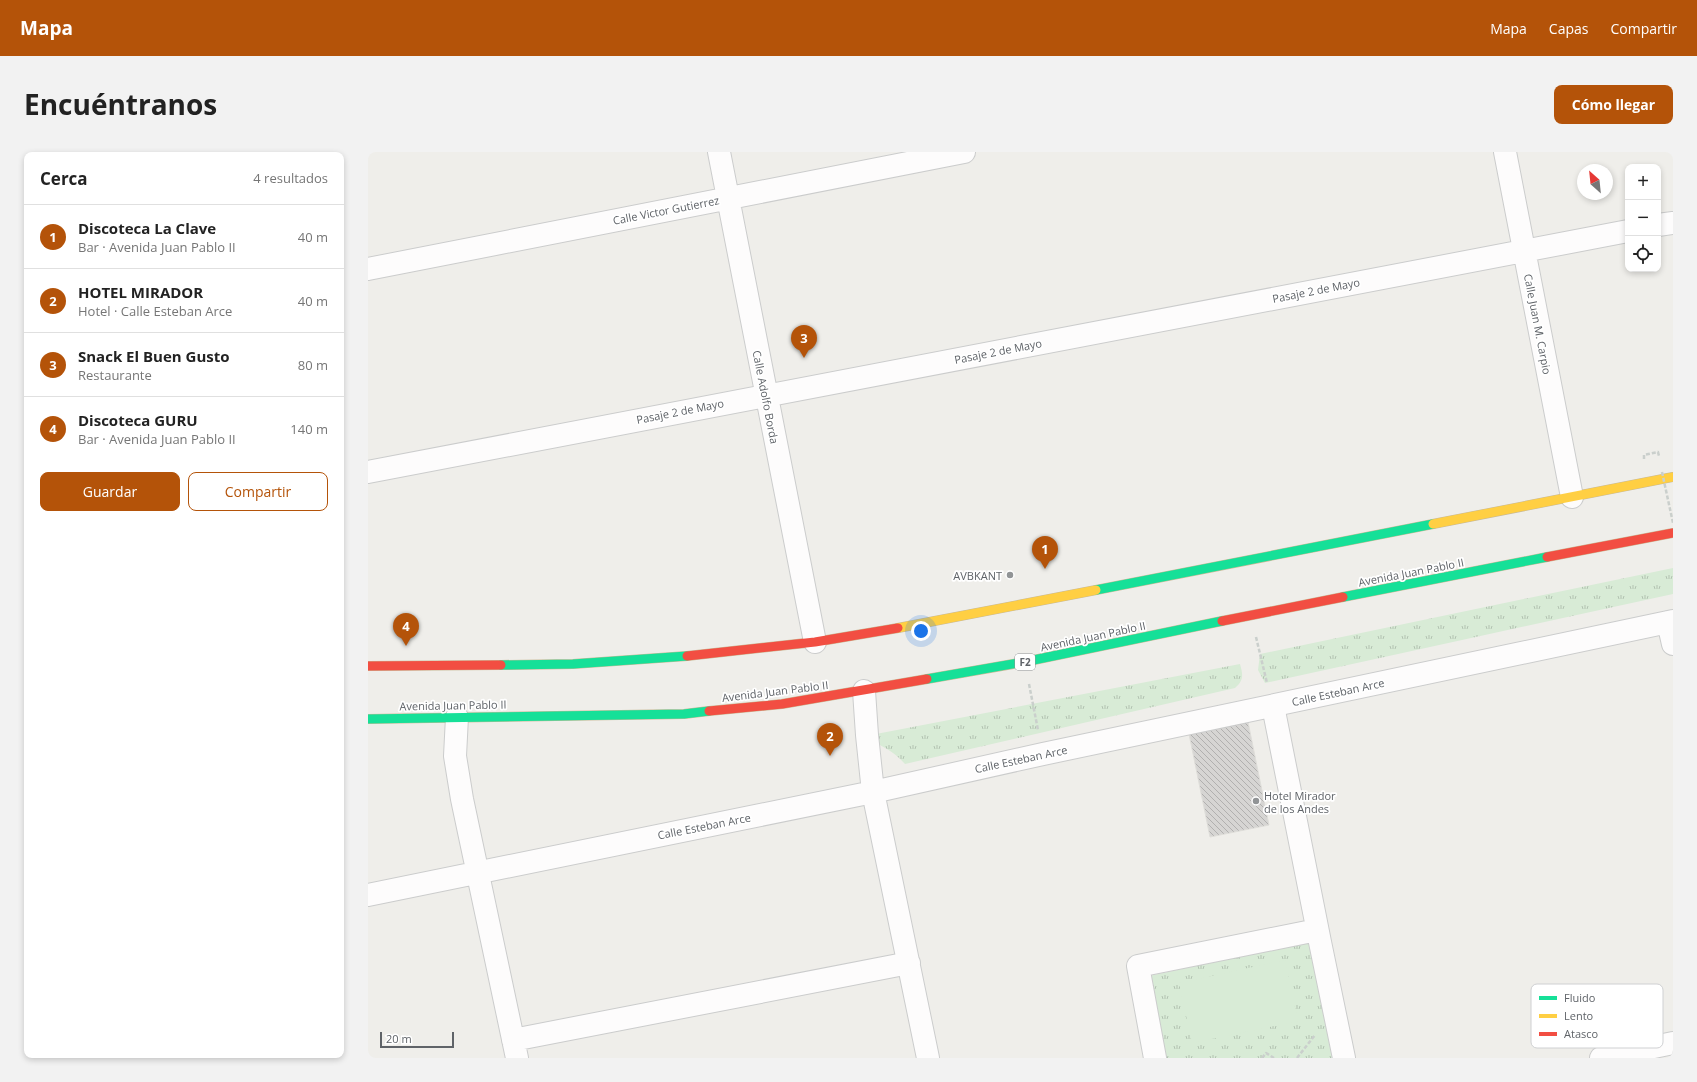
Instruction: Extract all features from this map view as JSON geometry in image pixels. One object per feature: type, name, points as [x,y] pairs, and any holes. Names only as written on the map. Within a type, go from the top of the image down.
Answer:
[{"type":"highway","points":[[368,666],[573,664],[672,658],[815,642],[961,617],[1673,477]]},
{"type":"highway","name":"Avenida Juan Pablo II","points":[[368,719],[684,714],[782,704],[864,691],[1024,662],[1251,615],[1673,533]]},
{"type":"street","name":"Calle Adolfo Borda","points":[[719,152],[815,642]]},
{"type":"street","name":"Calle Victor Gutierrez","points":[[368,269],[964,152]]},
{"type":"street","name":"Calle Juan M. Carpio","points":[[1505,152],[1572,496]]},
{"type":"street","points":[[1661,225],[1673,223]]},
{"type":"street","name":"Pasaje 2 de Mayo","points":[[368,472],[1625,232]]},
{"type":"street","points":[[1671,621],[1673,644]]},
{"type":"street","name":"Calle Esteban Arce","points":[[368,895],[874,792],[1043,754],[1671,621]]},
{"type":"street","points":[[864,691],[867,735],[874,792],[928,1058]]},
{"type":"street","points":[[1273,706],[1344,1058]]},
{"type":"street","points":[[457,717],[455,756],[462,799],[515,1049],[909,963]]},
{"type":"street","points":[[1155,1058],[1138,966],[1317,930]]},
{"type":"street","points":[[1663,1046],[1673,1044]]},
{"type":"street","points":[[1601,1058],[1652,1048]]},
{"type":"path","points":[[1662,472],[1673,523]]},
{"type":"path","points":[[1251,615],[1273,706]]},
{"type":"path","points":[[1024,662],[1043,754]]},
{"type":"path","points":[[1297,1058],[1316,1034]]},
{"type":"path","points":[[1262,1058],[1266,1053],[1274,1058]]},
{"type":"green space","points":[[1673,568],[1673,594],[1265,683],[1258,670],[1260,654]]},
{"type":"green space","points":[[1240,664],[1242,677],[1235,688],[905,764],[892,752],[876,743],[876,734]]},
{"type":"green space","points":[[1310,942],[1334,1058],[1166,1058],[1149,976]]},
{"type":"green space","points":[[1285,960],[1298,1021],[1192,1043],[1179,983]]},
{"type":"building","points":[[1248,722],[1269,825],[1210,837],[1189,734]]},
{"type":"traffic: fast","points":[[1096,590],[1433,524]]},
{"type":"traffic: fast","points":[[1343,597],[1547,557]]},
{"type":"traffic: fast","points":[[927,679],[1024,662],[1222,621]]},
{"type":"traffic: fast","points":[[501,665],[573,664],[687,656]]},
{"type":"traffic: fast","points":[[368,719],[684,714],[709,711]]},
{"type":"traffic: slow","points":[[1433,524],[1673,477]]},
{"type":"traffic: slow","points":[[898,628],[1096,590]]},
{"type":"traffic: jam","points":[[1547,557],[1673,533]]},
{"type":"traffic: jam","points":[[1222,621],[1343,597]]},
{"type":"traffic: jam","points":[[687,656],[815,642],[898,628]]},
{"type":"traffic: jam","points":[[368,666],[501,665]]},
{"type":"traffic: jam","points":[[709,711],[782,704],[927,679]]},
{"type":"place","name":"Snack El Buen Gusto","points":[[804,358]]},
{"type":"place","name":"Discoteca La Clave","points":[[1045,569]]},
{"type":"place","name":"AVBKANT","points":[[1010,575]]},
{"type":"place","name":"Discoteca GURU","points":[[406,646]]},
{"type":"place","name":"HOTEL MIRADOR","points":[[830,756]]},
{"type":"place","name":"Hotel Mirador de los Andes","points":[[1256,801]]}]
